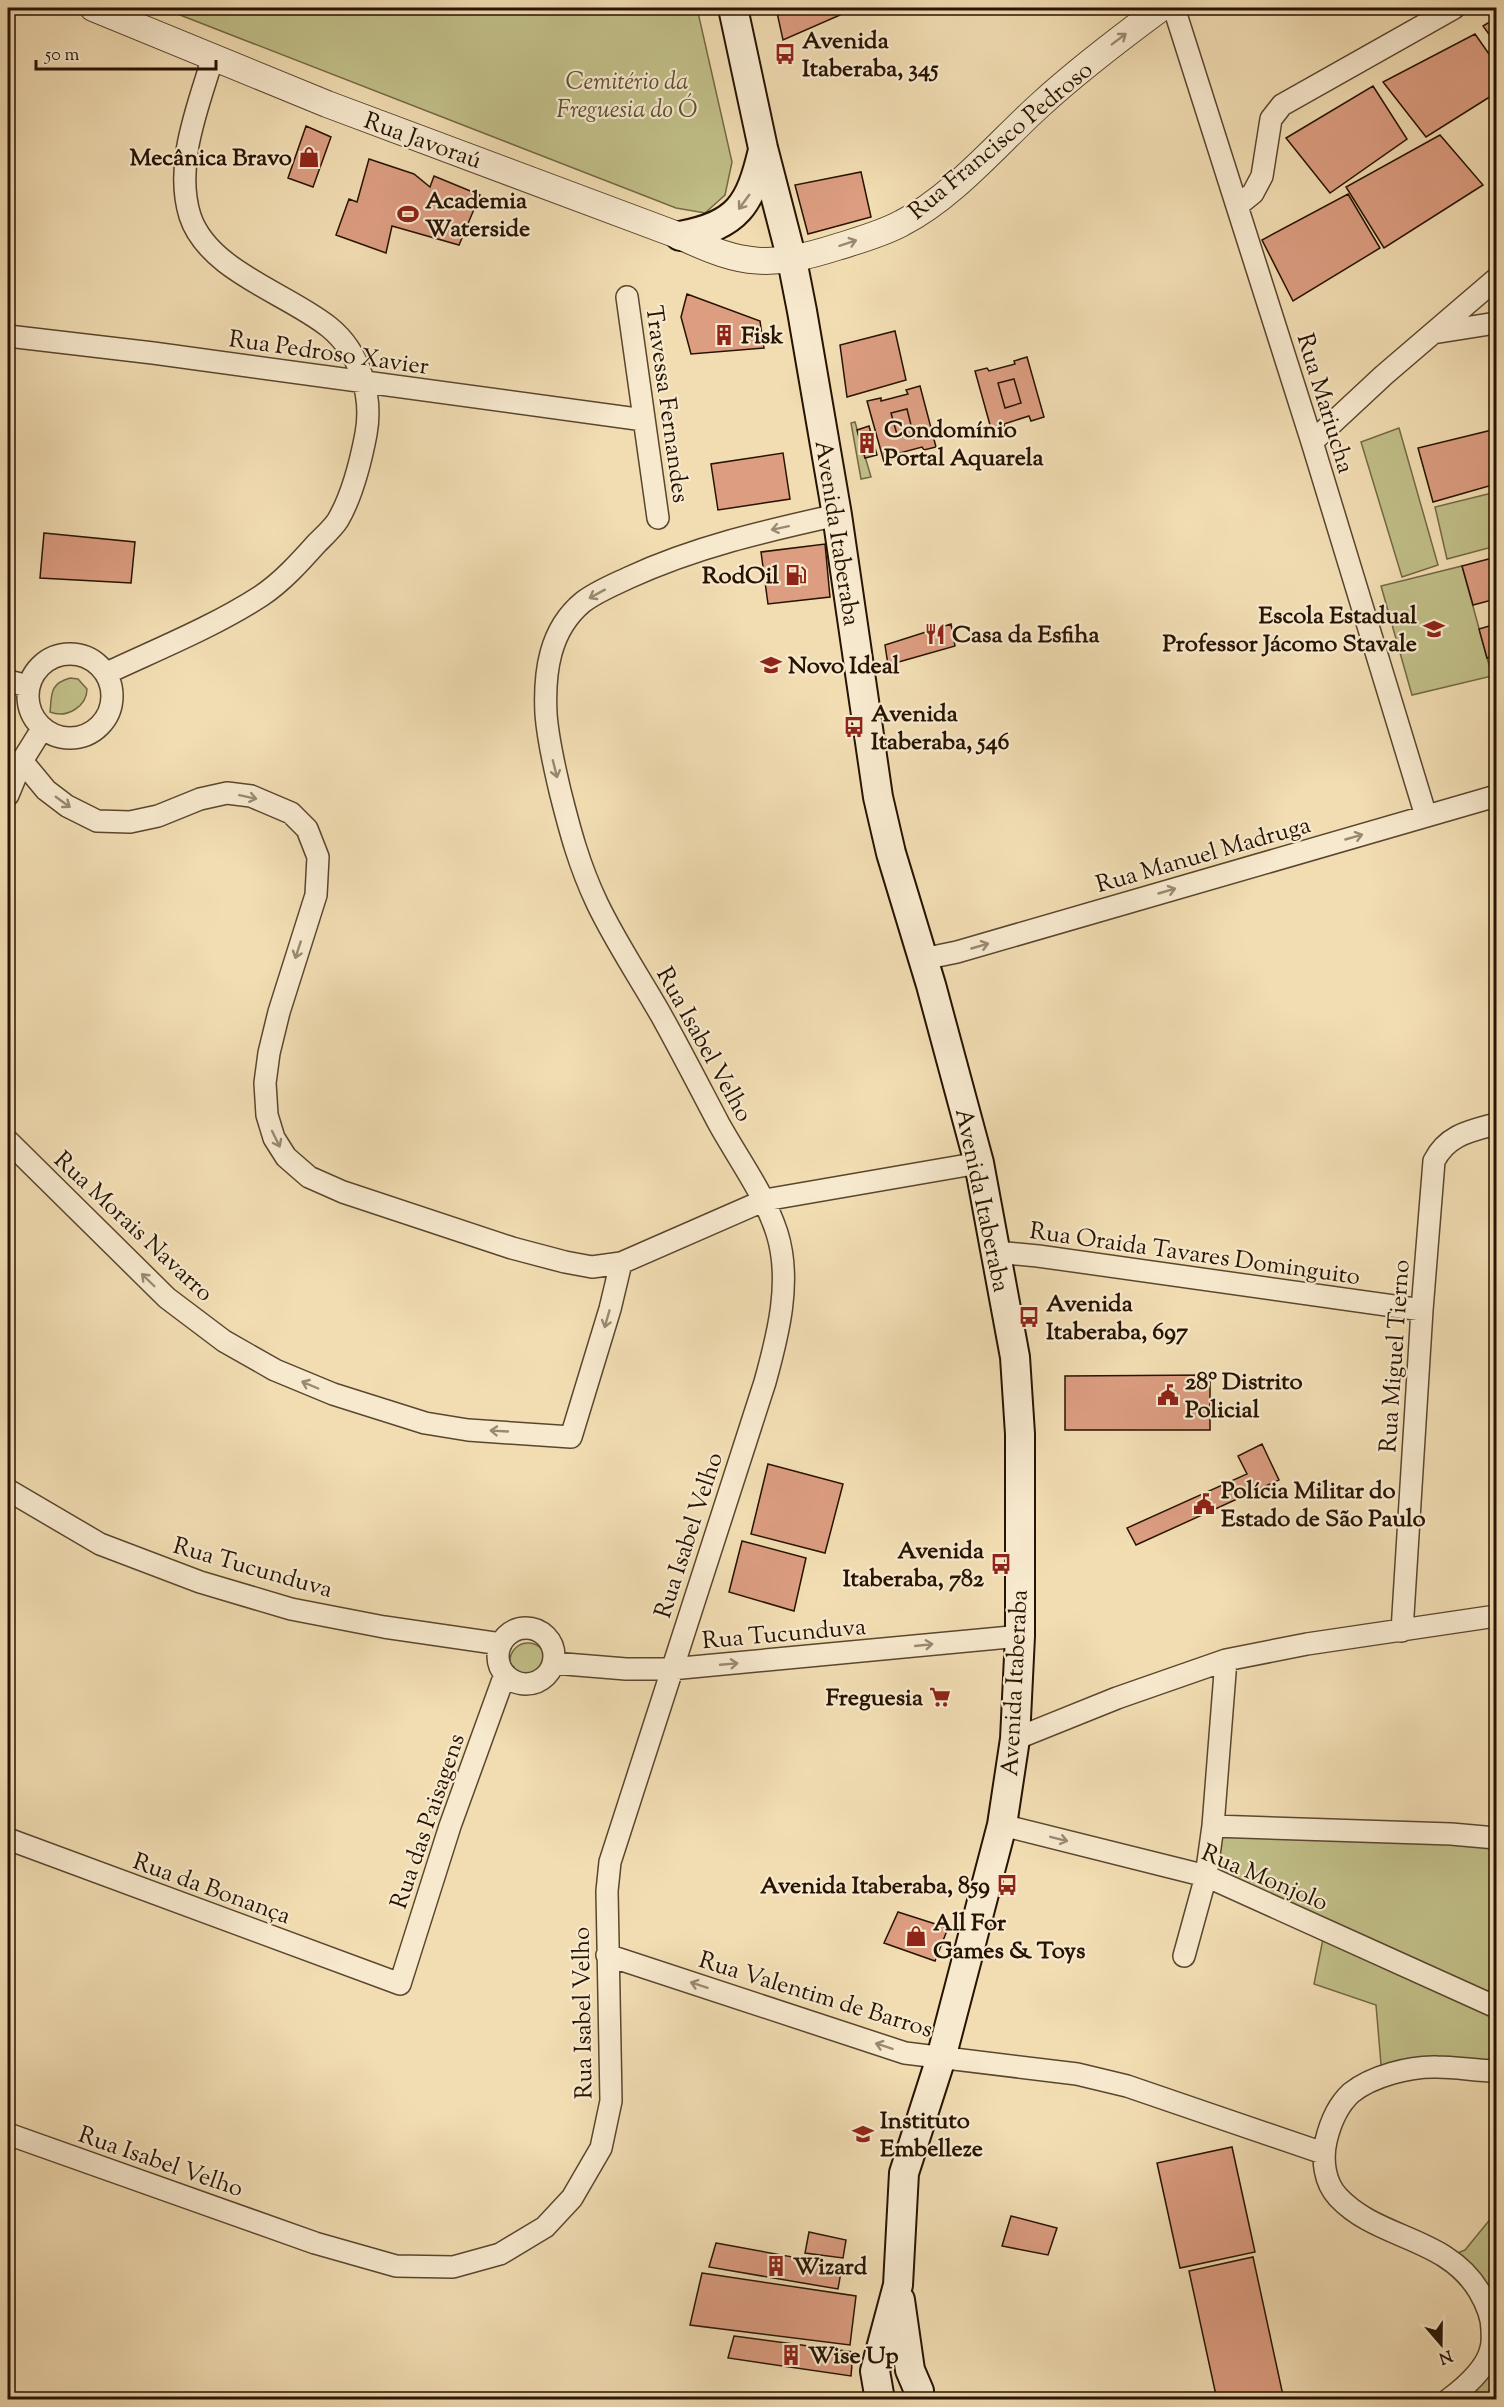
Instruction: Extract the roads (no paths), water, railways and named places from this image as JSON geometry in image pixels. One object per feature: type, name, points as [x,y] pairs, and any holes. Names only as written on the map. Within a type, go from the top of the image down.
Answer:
[{"type":"main road","name":"Avenida Itaberaba","points":[[734,8],[764,148],[792,260],[837,515],[878,797],[894,864],[923,959],[979,1163],[1015,1357],[1020,1434],[1020,1636],[1015,1739],[1002,1825],[941,2058],[904,2174],[898,2285],[875,2371],[880,2400]]},
{"type":"main road","points":[[680,236],[705,231],[729,219],[747,201],[756,180],[764,148]]},
{"type":"main road","points":[[898,2285],[903,2336],[910,2370],[921,2395]]},
{"type":"main road","points":[[875,2371],[885,2371],[906,2379],[921,2395]]},
{"type":"street","name":"Rua Javoraú","points":[[93,8],[327,104],[680,236],[712,251],[738,259],[764,263],[792,260]]},
{"type":"street","name":"Rua Francisco Pedroso","points":[[792,260],[868,237],[902,223],[936,201],[1041,104],[1107,48],[1161,8]]},
{"type":"street","name":"Rua Mariucha","points":[[1174,8],[1312,442],[1426,816]]},
{"type":"street","points":[[1237,206],[1253,193],[1262,176],[1270,119],[1282,105],[1454,8]]},
{"type":"street","points":[[107,673],[221,619],[262,595],[299,563],[338,520],[361,462],[368,419],[366,384],[350,351],[331,328],[222,261],[202,241],[190,217],[184,187],[185,161],[191,131],[213,57]]},
{"type":"street","points":[[1312,442],[1432,333],[1497,279]]},
{"type":"street","name":"Travessa Fernandes","points":[[627,297],[658,518]]},
{"type":"street","points":[[1432,333],[1497,323]]},
{"type":"street","name":"Rua Pedroso Xavier","points":[[8,336],[153,353],[366,384],[644,420]]},
{"type":"street","name":"Rua Isabel Velho","points":[[8,2134],[315,2243],[396,2266],[453,2267],[500,2254],[545,2227],[572,2198],[601,2148],[611,2101],[607,1954],[607,1892],[610,1862],[765,1382],[781,1324],[783,1280],[778,1236],[765,1200],[721,1127],[663,1018],[597,904],[574,851],[548,740],[545,691],[550,650],[565,621],[584,601],[657,564],[698,549],[759,532],[837,515]]},
{"type":"street","points":[[73,653],[92,659],[107,673],[113,696],[106,719],[88,735],[64,739],[42,729],[29,710],[28,686],[37,669],[53,657],[73,653]]},
{"type":"street","points":[[8,681],[28,686]]},
{"type":"street","points":[[8,795],[22,760],[42,729]]},
{"type":"street","points":[[22,760],[53,795],[67,806],[97,822],[130,822],[158,816],[200,799],[227,794],[251,796],[291,813],[307,829],[318,858],[316,895],[279,1012],[269,1053],[265,1083],[267,1114],[274,1138],[286,1157],[309,1177],[343,1192],[512,1248],[592,1267],[621,1263],[765,1200],[979,1163]]},
{"type":"street","name":"Rua Manuel Madruga","points":[[923,959],[957,952],[1497,796]]},
{"type":"street","name":"Rua Miguel Tierno","points":[[1402,1631],[1422,1310],[1434,1161],[1440,1149],[1454,1137],[1497,1124]]},
{"type":"street","name":"Rua Morais Navarro","points":[[8,1141],[167,1298],[224,1341],[274,1370],[333,1394],[424,1423],[468,1430],[571,1437],[604,1330],[621,1263]]},
{"type":"street","name":"Rua Oraida Tavares Dominguito","points":[[996,1252],[1422,1310]]},
{"type":"street","name":"Rua Tucunduva","points":[[8,1490],[100,1544],[200,1582],[291,1609],[384,1627],[501,1644]]},
{"type":"street","points":[[1015,1739],[1117,1698],[1226,1660],[1308,1644],[1497,1616]]},
{"type":"street","points":[[522,1628],[540,1631],[552,1645],[553,1663],[543,1678],[535,1682],[517,1682],[505,1674],[499,1662],[501,1644],[506,1637],[522,1628]]},
{"type":"street","name":"Rua Tucunduva","points":[[553,1663],[671,1670],[1020,1636]]},
{"type":"street","points":[[1184,1956],[1206,1876],[1213,1826],[1226,1660]]},
{"type":"street","name":"Rua das Paisagens","points":[[400,1984],[450,1826],[505,1674]]},
{"type":"street","name":"Rua Monjolo","points":[[1002,1825],[1206,1876],[1497,2007]]},
{"type":"street","points":[[1213,1826],[1451,1834],[1497,1838]]},
{"type":"street","name":"Rua da Bonança","points":[[8,1839],[400,1984]]},
{"type":"street","name":"Rua Valentim de Barros","points":[[607,1954],[905,2053],[1077,2074],[1127,2086],[1323,2153]]},
{"type":"street","points":[[1448,2400],[1479,2371],[1491,2349],[1492,2322],[1484,2299],[1469,2274],[1447,2257],[1352,2211],[1335,2194],[1325,2173],[1323,2153],[1337,2112],[1352,2093],[1382,2076],[1408,2069],[1436,2067],[1497,2071]]},
{"type":"place","name":"Avenida Itaberaba, 345","points":[[785,54]]},
{"type":"place","name":"Mecânica Bravo","points":[[309,157]]},
{"type":"place","name":"Academia Waterside","points":[[408,214]]},
{"type":"place","name":"Fisk","points":[[724,335]]},
{"type":"place","name":"Condomínio Portal Aquarela","points":[[867,443]]},
{"type":"place","name":"RodOil","points":[[796,575]]},
{"type":"place","name":"Escola Estadual Professor Jácomo Stavale","points":[[1434,629]]},
{"type":"place","name":"Casa da Esfiha","points":[[935,634]]},
{"type":"place","name":"Novo Ideal","points":[[771,665]]},
{"type":"place","name":"Avenida Itaberaba, 546","points":[[854,727]]},
{"type":"place","name":"Avenida Itaberaba, 697","points":[[1029,1317]]},
{"type":"place","name":"28º Distrito Policial","points":[[1168,1395]]},
{"type":"place","name":"Polícia Militar do Estado de São Paulo","points":[[1204,1504]]},
{"type":"place","name":"Avenida Itaberaba, 782","points":[[1001,1564]]},
{"type":"place","name":"Freguesia","points":[[940,1697]]},
{"type":"place","name":"Avenida Itaberaba, 859","points":[[1007,1885]]},
{"type":"place","name":"All For Games & Toys","points":[[916,1936]]},
{"type":"place","name":"Instituto Embelleze","points":[[863,2134]]},
{"type":"place","name":"Wizard","points":[[776,2266]]},
{"type":"place","name":"Wise Up","points":[[791,2355]]},
{"type":"park label","name":"Cemitério da Freguesia do Ó","points":[[627,95]]}]
